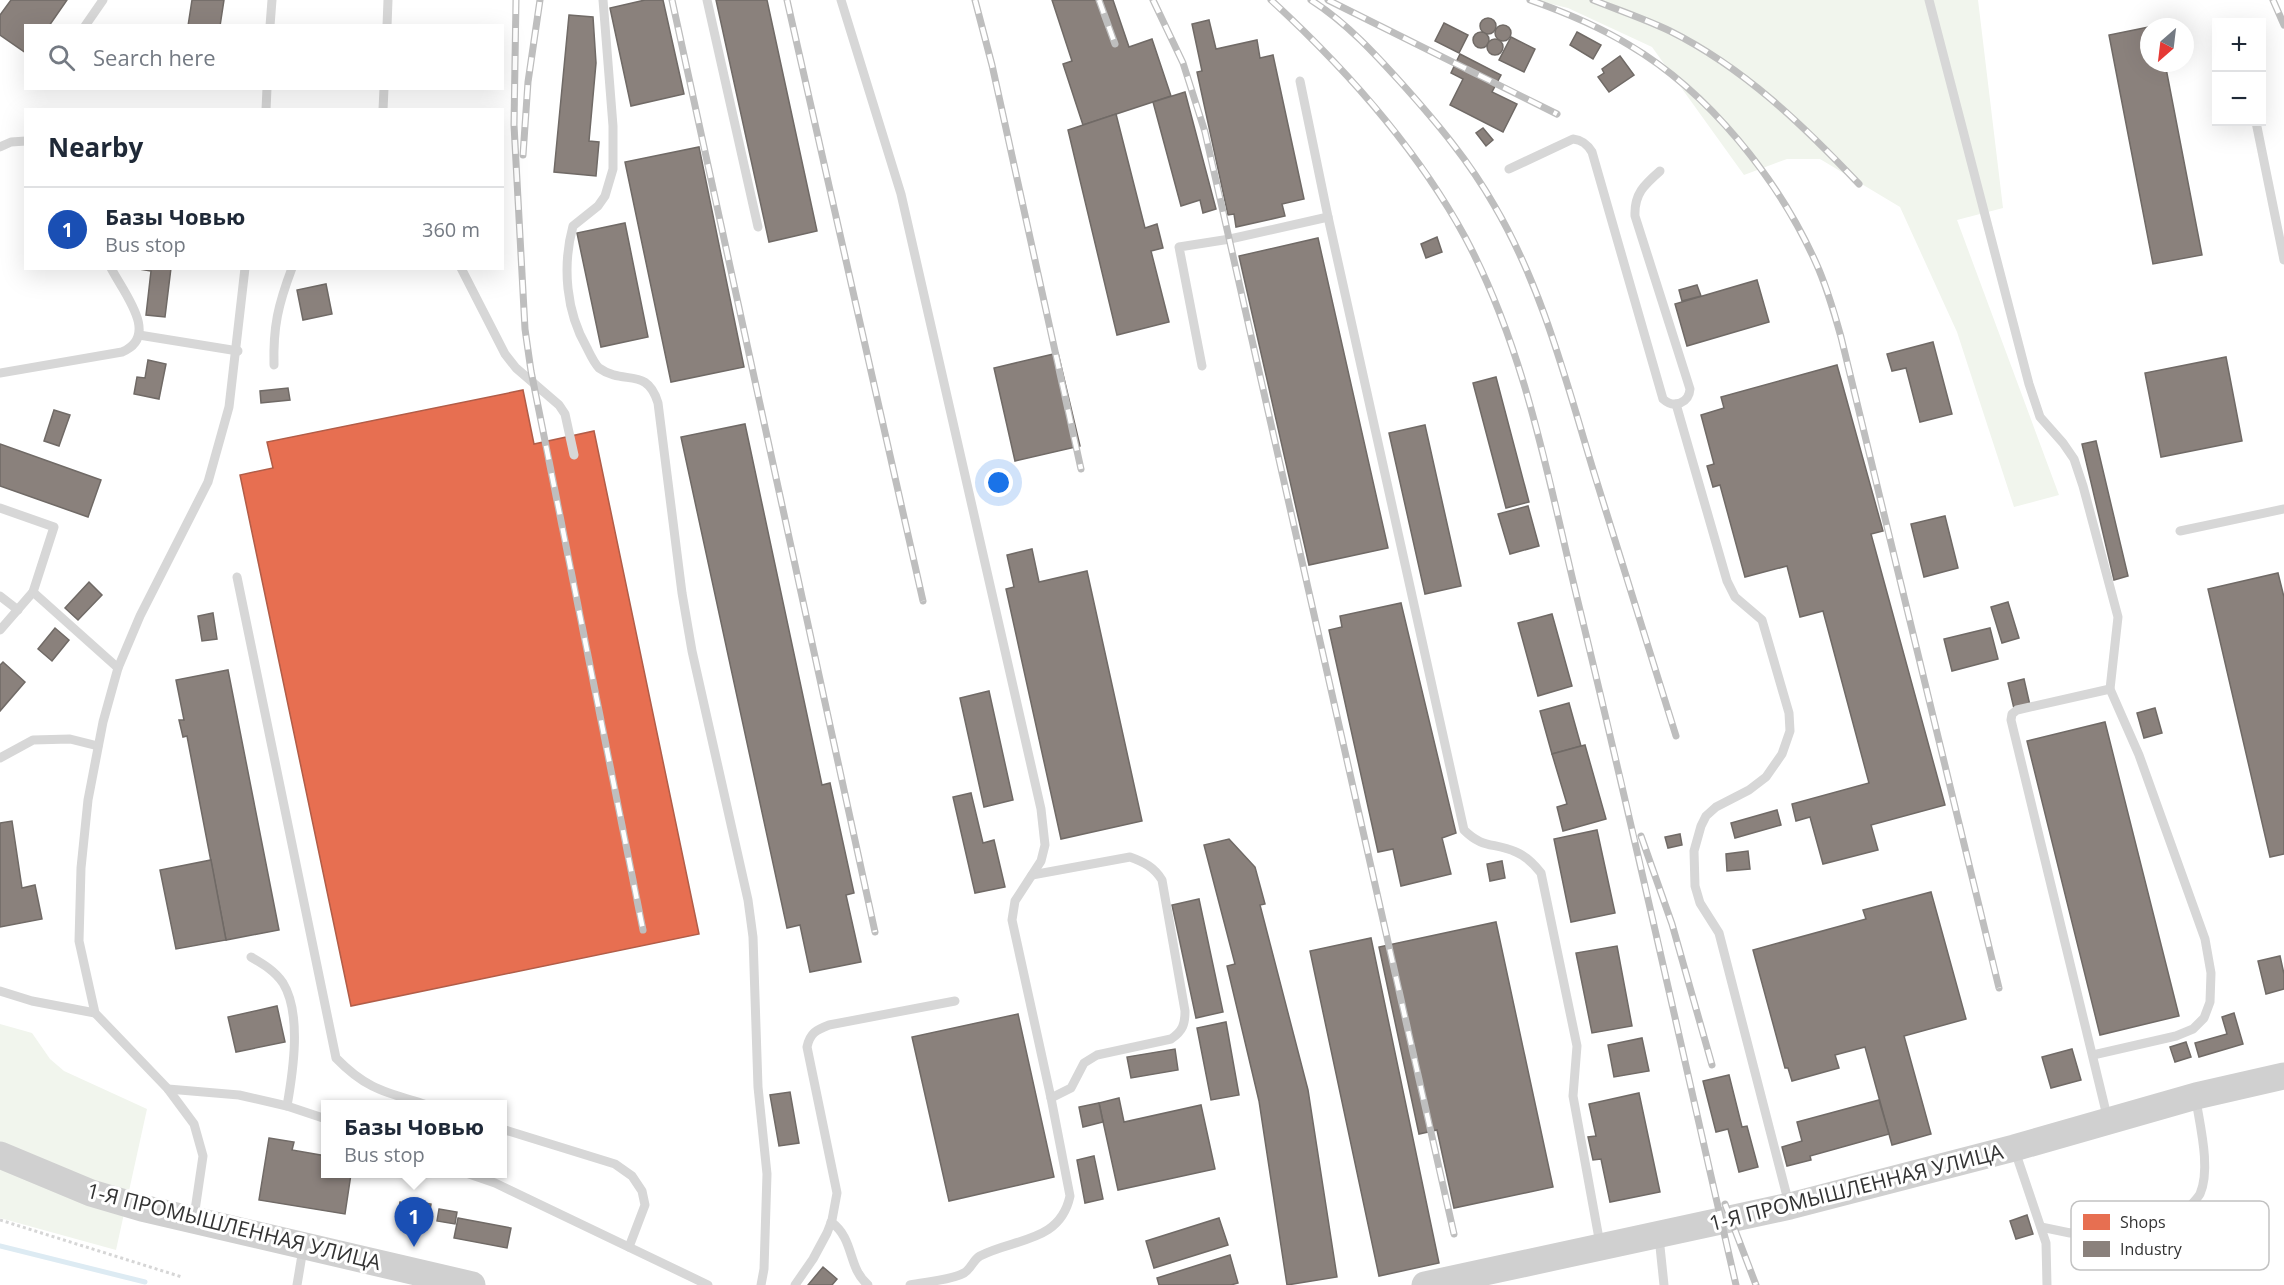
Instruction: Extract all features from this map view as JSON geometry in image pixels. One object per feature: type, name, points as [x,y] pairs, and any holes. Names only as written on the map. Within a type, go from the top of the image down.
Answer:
[{"type":"main road","name":"1-Я ПРОМЫШЛЕННАЯ УЛИЦА","points":[[1425,1285],[1790,1206],[2014,1148],[2196,1096],[2284,1076]]},
{"type":"main road","name":"1-Я ПРОМЫШЛЕННАЯ УЛИЦА","points":[[0,1155],[91,1193],[142,1208],[472,1285]]},
{"type":"lane","points":[[86,24],[103,0]]},
{"type":"lane","points":[[270,24],[272,0]]},
{"type":"lane","points":[[387,24],[388,0]]},
{"type":"lane","points":[[603,0],[613,126],[613,169],[605,196],[598,206],[573,226],[567,264],[568,293],[578,334],[597,366],[609,374],[636,378],[648,383],[658,403],[690,640],[747,900],[753,937],[758,1087],[766,1174],[761,1285]]},
{"type":"lane","points":[[707,0],[758,227]]},
{"type":"lane","points":[[841,0],[901,194],[1041,809],[1045,845],[1041,861],[1015,901],[1012,920],[1070,1196],[1061,1218],[1032,1238],[977,1257],[964,1273],[910,1285]]},
{"type":"lane","points":[[1929,0],[2029,384],[2040,417],[2074,459],[2118,617],[2110,689],[2139,755],[2205,939],[2211,973],[2210,1002],[2204,1018],[2193,1029],[2176,1036],[2093,1055]]},
{"type":"lane","points":[[1300,81],[1328,218],[1464,830],[1481,844],[1518,852],[1531,861],[1541,873],[1577,1046],[1573,1096],[1601,1247]]},
{"type":"lane","points":[[266,108],[267,90]]},
{"type":"lane","points":[[383,108],[384,90]]},
{"type":"lane","points":[[2257,126],[2284,260]]},
{"type":"lane","points":[[1509,169],[1573,139],[1588,146],[1592,152],[1663,399],[1667,403],[1676,404],[1685,401],[1690,388],[1635,216],[1638,192],[1660,171]]},
{"type":"lane","points":[[0,147],[11,142],[24,141]]},
{"type":"lane","points":[[1202,366],[1179,247],[1230,239],[1328,218]]},
{"type":"lane","points":[[0,373],[122,352],[132,346],[139,335],[140,323],[112,270]]},
{"type":"lane","points":[[194,1220],[203,1156],[194,1124],[168,1089],[95,1012],[79,941],[83,845],[98,746],[118,668],[140,616],[208,482],[230,407],[238,351],[245,270]]},
{"type":"lane","points":[[274,365],[273,335],[279,303],[291,270]]},
{"type":"lane","points":[[462,270],[505,354],[528,379],[559,405],[565,414],[574,455]]},
{"type":"lane","points":[[139,335],[238,351]]},
{"type":"lane","points":[[1676,404],[1727,581],[1735,597],[1762,620],[1789,713],[1790,731],[1782,754],[1766,777],[1749,790],[1716,807],[1706,816],[1696,840],[1695,886],[1700,903],[1719,933],[1790,1206]]},
{"type":"lane","points":[[0,508],[54,526],[33,592],[0,630]]},
{"type":"lane","points":[[2180,531],[2284,509]]},
{"type":"lane","points":[[237,577],[336,1058],[353,1076],[376,1090],[410,1100]]},
{"type":"lane","points":[[33,592],[118,668]]},
{"type":"lane","points":[[0,596],[18,610]]},
{"type":"lane","points":[[2108,1121],[2011,720],[2012,714],[2017,710],[2110,689]]},
{"type":"lane","points":[[0,758],[33,740],[70,739],[98,746]]},
{"type":"lane","points":[[1032,875],[1130,857],[1156,870],[1162,880],[1185,1011],[1185,1024],[1179,1034],[1171,1039],[1097,1055],[1084,1063],[1071,1088],[1051,1098]]},
{"type":"lane","points":[[250,957],[267,966],[283,984],[291,1006],[295,1041],[294,1066],[287,1106]]},
{"type":"lane","points":[[0,992],[32,1001],[95,1012]]},
{"type":"lane","points":[[795,1285],[813,1259],[831,1222],[837,1193],[807,1047],[809,1036],[816,1030],[829,1025],[955,1001]]},
{"type":"lane","points":[[168,1089],[239,1095],[287,1106],[321,1117]]},
{"type":"lane","points":[[2195,1201],[2204,1182],[2205,1166],[2196,1096]]},
{"type":"lane","points":[[507,1131],[615,1164],[632,1176],[642,1191],[645,1205],[642,1218],[629,1247]]},
{"type":"lane","points":[[2014,1148],[2046,1243],[2047,1285]]},
{"type":"lane","points":[[482,1178],[708,1285]]},
{"type":"lane","points":[[831,1222],[846,1238],[855,1269],[868,1285]]},
{"type":"lane","points":[[2041,1227],[2071,1233]]},
{"type":"lane","points":[[1659,1235],[1664,1285]]},
{"type":"lane","points":[[297,1285],[304,1245]]},
{"type":"path","points":[[0,1220],[182,1277]]},
{"type":"shaded area","points":[[1535,0],[1978,0],[2003,208],[1957,220],[2059,495],[2014,507],[1957,332],[1900,207],[1820,159],[1787,159],[1744,175],[1652,47],[1568,8]]},
{"type":"shaded area","points":[[0,1024],[32,1033],[50,1059],[64,1071],[147,1109],[116,1250],[0,1218]]},
{"type":"building: Shops","points":[[523,390],[534,444],[594,431],[699,934],[351,1006],[240,475],[273,468],[267,442]]},
{"type":"building: Industry","points":[[11,0],[67,0],[50,24],[24,24],[24,52],[0,35],[0,15]]},
{"type":"building: Industry","points":[[192,0],[224,0],[220,24],[188,24]]},
{"type":"building: Industry","points":[[645,0],[663,0],[684,94],[631,106],[610,8]]},
{"type":"building: Industry","points":[[716,0],[767,0],[817,231],[769,242]]},
{"type":"building: Industry","points":[[1052,0],[1113,0],[1129,47],[1152,39],[1171,96],[1083,125],[1063,64],[1072,61]]},
{"type":"building: Industry","points":[[569,15],[593,17],[596,63],[589,141],[599,142],[596,176],[554,172]]},
{"type":"building: Industry","points":[[1488,18],[1496,26],[1488,34],[1480,26]]},
{"type":"building: Industry","points":[[1209,20],[1216,49],[1257,40],[1260,58],[1273,55],[1304,199],[1282,204],[1285,216],[1236,227],[1234,214],[1228,215],[1197,72],[1202,71],[1192,24]]},
{"type":"building: Industry","points":[[1444,23],[1468,35],[1459,53],[1435,41]]},
{"type":"building: Industry","points":[[1503,25],[1511,33],[1503,41],[1495,33]]},
{"type":"building: Industry","points":[[2140,29],[2140,72],[2167,72],[2202,255],[2153,264],[2109,35]]},
{"type":"building: Industry","points":[[1481,32],[1489,40],[1481,48],[1473,40]]},
{"type":"building: Industry","points":[[1577,32],[1601,45],[1593,59],[1570,45]]},
{"type":"building: Industry","points":[[1511,37],[1535,49],[1524,72],[1499,60]]},
{"type":"building: Industry","points":[[1495,39],[1503,47],[1495,55],[1487,47]]},
{"type":"building: Industry","points":[[1460,54],[1501,75],[1492,92],[1517,104],[1503,132],[1450,105],[1463,79],[1451,73]]},
{"type":"building: Industry","points":[[1620,56],[1634,75],[1609,92],[1598,77],[1604,73],[1602,69]]},
{"type":"building: Industry","points":[[1185,92],[1216,209],[1203,213],[1200,200],[1181,206],[1153,102]]},
{"type":"building: Industry","points":[[1116,114],[1145,228],[1157,224],[1163,248],[1151,251],[1169,322],[1117,335],[1068,130]]},
{"type":"building: Industry","points":[[1483,128],[1493,140],[1486,146],[1476,133]]},
{"type":"building: Industry","points":[[699,147],[744,367],[671,382],[625,162]]},
{"type":"building: Industry","points":[[625,223],[648,337],[601,347],[577,233]]},
{"type":"building: Industry","points":[[1437,237],[1442,252],[1426,258],[1421,244]]},
{"type":"building: Industry","points":[[1318,238],[1388,548],[1309,565],[1239,256]]},
{"type":"building: Industry","points":[[145,270],[171,270],[165,317],[146,315],[151,271]]},
{"type":"building: Industry","points":[[1757,280],[1769,322],[1687,346],[1675,304]]},
{"type":"building: Industry","points":[[326,284],[332,314],[303,320],[297,290]]},
{"type":"building: Industry","points":[[1697,285],[1701,296],[1682,301],[1679,290]]},
{"type":"building: Industry","points":[[1933,342],[1952,414],[1920,422],[1906,368],[1892,371],[1887,354]]},
{"type":"building: Industry","points":[[1058,353],[1080,446],[1015,461],[994,368]]},
{"type":"building: Industry","points":[[2226,357],[2242,441],[2161,457],[2145,373]]},
{"type":"building: Industry","points":[[148,360],[166,364],[159,399],[134,394],[137,377],[145,378]]},
{"type":"building: Industry","points":[[1837,365],[1883,531],[1871,534],[1945,805],[1871,825],[1878,850],[1823,864],[1810,817],[1796,821],[1792,804],[1869,783],[1823,611],[1800,617],[1787,566],[1745,577],[1720,485],[1713,487],[1707,466],[1714,464],[1701,415],[1724,408],[1721,397]]},
{"type":"building: Industry","points":[[1496,377],[1529,502],[1506,508],[1473,383]]},
{"type":"building: Industry","points":[[288,388],[290,400],[261,403],[260,391]]},
{"type":"building: Industry","points":[[54,410],[70,415],[59,446],[44,441]]},
{"type":"building: Industry","points":[[745,424],[822,785],[830,783],[854,893],[846,895],[861,962],[810,972],[800,925],[787,928],[681,437]]},
{"type":"building: Industry","points":[[1425,425],[1461,586],[1425,594],[1389,433]]},
{"type":"building: Industry","points":[[2096,441],[2128,576],[2114,580],[2082,444]]},
{"type":"building: Industry","points":[[0,444],[101,480],[88,517],[0,486]]},
{"type":"building: Industry","points":[[1528,506],[1539,546],[1510,554],[1498,514]]},
{"type":"building: Industry","points":[[1945,516],[1958,568],[1924,577],[1911,524]]},
{"type":"building: Industry","points":[[1032,549],[1039,582],[1087,571],[1142,821],[1061,839],[1006,589],[1014,587],[1007,555]]},
{"type":"building: Industry","points":[[2278,573],[2284,597],[2284,854],[2270,857],[2208,589]]},
{"type":"building: Industry","points":[[89,582],[102,595],[78,620],[65,608]]},
{"type":"building: Industry","points":[[2008,602],[2019,638],[2002,643],[1991,607]]},
{"type":"building: Industry","points":[[1401,603],[1456,833],[1442,838],[1451,874],[1401,886],[1393,849],[1378,852],[1329,630],[1342,627],[1340,616]]},
{"type":"building: Industry","points":[[213,613],[217,639],[202,641],[198,616]]},
{"type":"building: Industry","points":[[1552,614],[1572,686],[1538,696],[1518,623]]},
{"type":"building: Industry","points":[[55,628],[69,640],[52,661],[38,649]]},
{"type":"building: Industry","points":[[1990,628],[1998,659],[1952,671],[1944,639]]},
{"type":"building: Industry","points":[[3,662],[25,682],[0,711],[0,665]]},
{"type":"building: Industry","points":[[228,670],[279,930],[226,940],[187,736],[183,737],[179,720],[184,720],[176,680]]},
{"type":"building: Industry","points":[[2024,679],[2031,710],[2015,713],[2008,683]]},
{"type":"building: Industry","points":[[989,691],[1013,800],[984,807],[960,698]]},
{"type":"building: Industry","points":[[1569,703],[1581,746],[1552,754],[1540,711]]},
{"type":"building: Industry","points":[[2155,708],[2162,733],[2144,738],[2137,713]]},
{"type":"building: Industry","points":[[2105,722],[2179,1016],[2100,1035],[2027,741]]},
{"type":"building: Industry","points":[[1585,745],[1606,819],[1563,831],[1557,807],[1567,804],[1552,754]]},
{"type":"building: Industry","points":[[971,793],[983,843],[994,840],[1005,887],[975,893],[953,797]]},
{"type":"building: Industry","points":[[1777,810],[1781,825],[1735,838],[1731,823]]},
{"type":"building: Industry","points":[[12,821],[22,888],[35,885],[42,919],[0,927],[0,823]]},
{"type":"building: Industry","points":[[1597,830],[1615,913],[1571,922],[1554,839]]},
{"type":"building: Industry","points":[[1680,834],[1682,845],[1668,848],[1665,837]]},
{"type":"building: Industry","points":[[1229,839],[1255,867],[1265,904],[1260,905],[1308,1090],[1337,1277],[1287,1285],[1259,1101],[1227,966],[1235,964],[1204,845]]},
{"type":"building: Industry","points":[[1748,851],[1750,869],[1727,871],[1726,854]]},
{"type":"building: Industry","points":[[211,860],[226,940],[176,949],[160,870]]},
{"type":"building: Industry","points":[[1502,861],[1505,878],[1490,881],[1487,864]]},
{"type":"building: Industry","points":[[1931,892],[1966,1019],[1904,1036],[1931,1134],[1892,1145],[1865,1047],[1835,1055],[1839,1068],[1792,1081],[1788,1068],[1785,1068],[1753,950],[1866,919],[1863,910]]},
{"type":"building: Industry","points":[[1199,899],[1223,1012],[1196,1018],[1172,905]]},
{"type":"building: Industry","points":[[1496,922],[1553,1187],[1454,1208],[1437,1130],[1419,1134],[1379,947]]},
{"type":"building: Industry","points":[[1371,938],[1439,1263],[1379,1276],[1310,951]]},
{"type":"building: Industry","points":[[1617,946],[1632,1026],[1592,1033],[1576,953]]},
{"type":"building: Industry","points":[[2280,956],[2284,974],[2284,989],[2266,994],[2258,961]]},
{"type":"building: Industry","points":[[277,1006],[285,1042],[236,1052],[228,1017]]},
{"type":"building: Industry","points":[[2234,1013],[2243,1044],[2199,1057],[2195,1043],[2227,1034],[2222,1017]]},
{"type":"building: Industry","points":[[1018,1014],[1054,1177],[949,1201],[912,1037]]},
{"type":"building: Industry","points":[[1226,1022],[1239,1095],[1211,1100],[1197,1028]]},
{"type":"building: Industry","points":[[1642,1038],[1649,1071],[1614,1077],[1608,1045]]},
{"type":"building: Industry","points":[[2186,1042],[2191,1057],[2175,1062],[2170,1047]]},
{"type":"building: Industry","points":[[1175,1049],[1178,1070],[1131,1078],[1127,1057]]},
{"type":"building: Industry","points":[[2072,1049],[2081,1080],[2051,1088],[2042,1057]]},
{"type":"building: Industry","points":[[1729,1075],[1742,1127],[1747,1126],[1758,1167],[1739,1172],[1728,1129],[1716,1132],[1703,1081]]},
{"type":"building: Industry","points":[[790,1092],[799,1143],[779,1146],[770,1095]]},
{"type":"building: Industry","points":[[1639,1093],[1660,1192],[1610,1202],[1601,1159],[1593,1160],[1588,1137],[1596,1136],[1589,1104]]},
{"type":"building: Industry","points":[[1119,1098],[1124,1122],[1201,1105],[1215,1169],[1118,1190],[1099,1103]]},
{"type":"building: Industry","points":[[1879,1100],[1889,1134],[1810,1156],[1811,1160],[1787,1166],[1782,1147],[1802,1141],[1797,1122]]},
{"type":"building: Industry","points":[[1099,1103],[1103,1122],[1083,1127],[1079,1107]]},
{"type":"building: Industry","points":[[269,1138],[294,1142],[292,1150],[321,1155],[321,1178],[350,1178],[345,1214],[259,1200]]},
{"type":"building: Industry","points":[[1094,1156],[1103,1199],[1085,1203],[1077,1160]]},
{"type":"building: Industry","points":[[414,1201],[431,1204],[429,1216],[412,1212]]},
{"type":"building: Industry","points":[[400,1202],[411,1204],[409,1215],[398,1213]]},
{"type":"building: Industry","points":[[439,1209],[457,1212],[455,1224],[437,1221]]},
{"type":"building: Industry","points":[[2027,1215],[2033,1234],[2016,1239],[2010,1221]]},
{"type":"building: Industry","points":[[458,1218],[511,1228],[507,1248],[454,1238]]},
{"type":"building: Industry","points":[[1219,1218],[1228,1245],[1154,1268],[1146,1241]]},
{"type":"building: Industry","points":[[1230,1255],[1238,1283],[1231,1285],[1159,1285],[1157,1278]]},
{"type":"building: Industry","points":[[823,1267],[837,1279],[832,1285],[808,1285]]},
{"type":"waterway","points":[[0,1246],[145,1282]]},
{"type":"railway","points":[[516,0],[514,125],[525,329],[531,371],[643,930]]},
{"type":"railway","points":[[523,155],[528,82],[540,0]]},
{"type":"railway","points":[[672,0],[875,932]]},
{"type":"railway","points":[[787,0],[923,601]]},
{"type":"railway","points":[[975,0],[992,65],[1081,469]]},
{"type":"railway","points":[[1099,0],[1115,44]]},
{"type":"railway","points":[[1153,0],[1183,63],[1205,132],[1454,1234]]},
{"type":"railway","points":[[1271,0],[1326,53],[1378,111],[1425,172],[1465,237],[1505,326],[1546,467],[1736,1285]]},
{"type":"railway","points":[[1311,0],[1360,40],[1428,114],[1474,173],[1511,237],[1540,303],[1564,372],[1676,736]]},
{"type":"railway","points":[[1328,0],[1557,114]]},
{"type":"railway","points":[[1530,0],[1581,20],[1617,38],[1658,64],[1687,87],[1739,140],[1762,170],[1801,232],[1816,263],[1841,337],[1999,988]]},
{"type":"railway","points":[[1593,0],[1670,31],[1723,62],[1794,119],[1859,184]]},
{"type":"railway","points":[[2273,0],[2284,25]]},
{"type":"railway","points":[[1641,836],[1672,924],[1712,1065]]},
{"type":"railway","points":[[1725,1204],[1756,1285]]},
{"type":"place","name":"Базы Човью","points":[[414,1247]]}]
